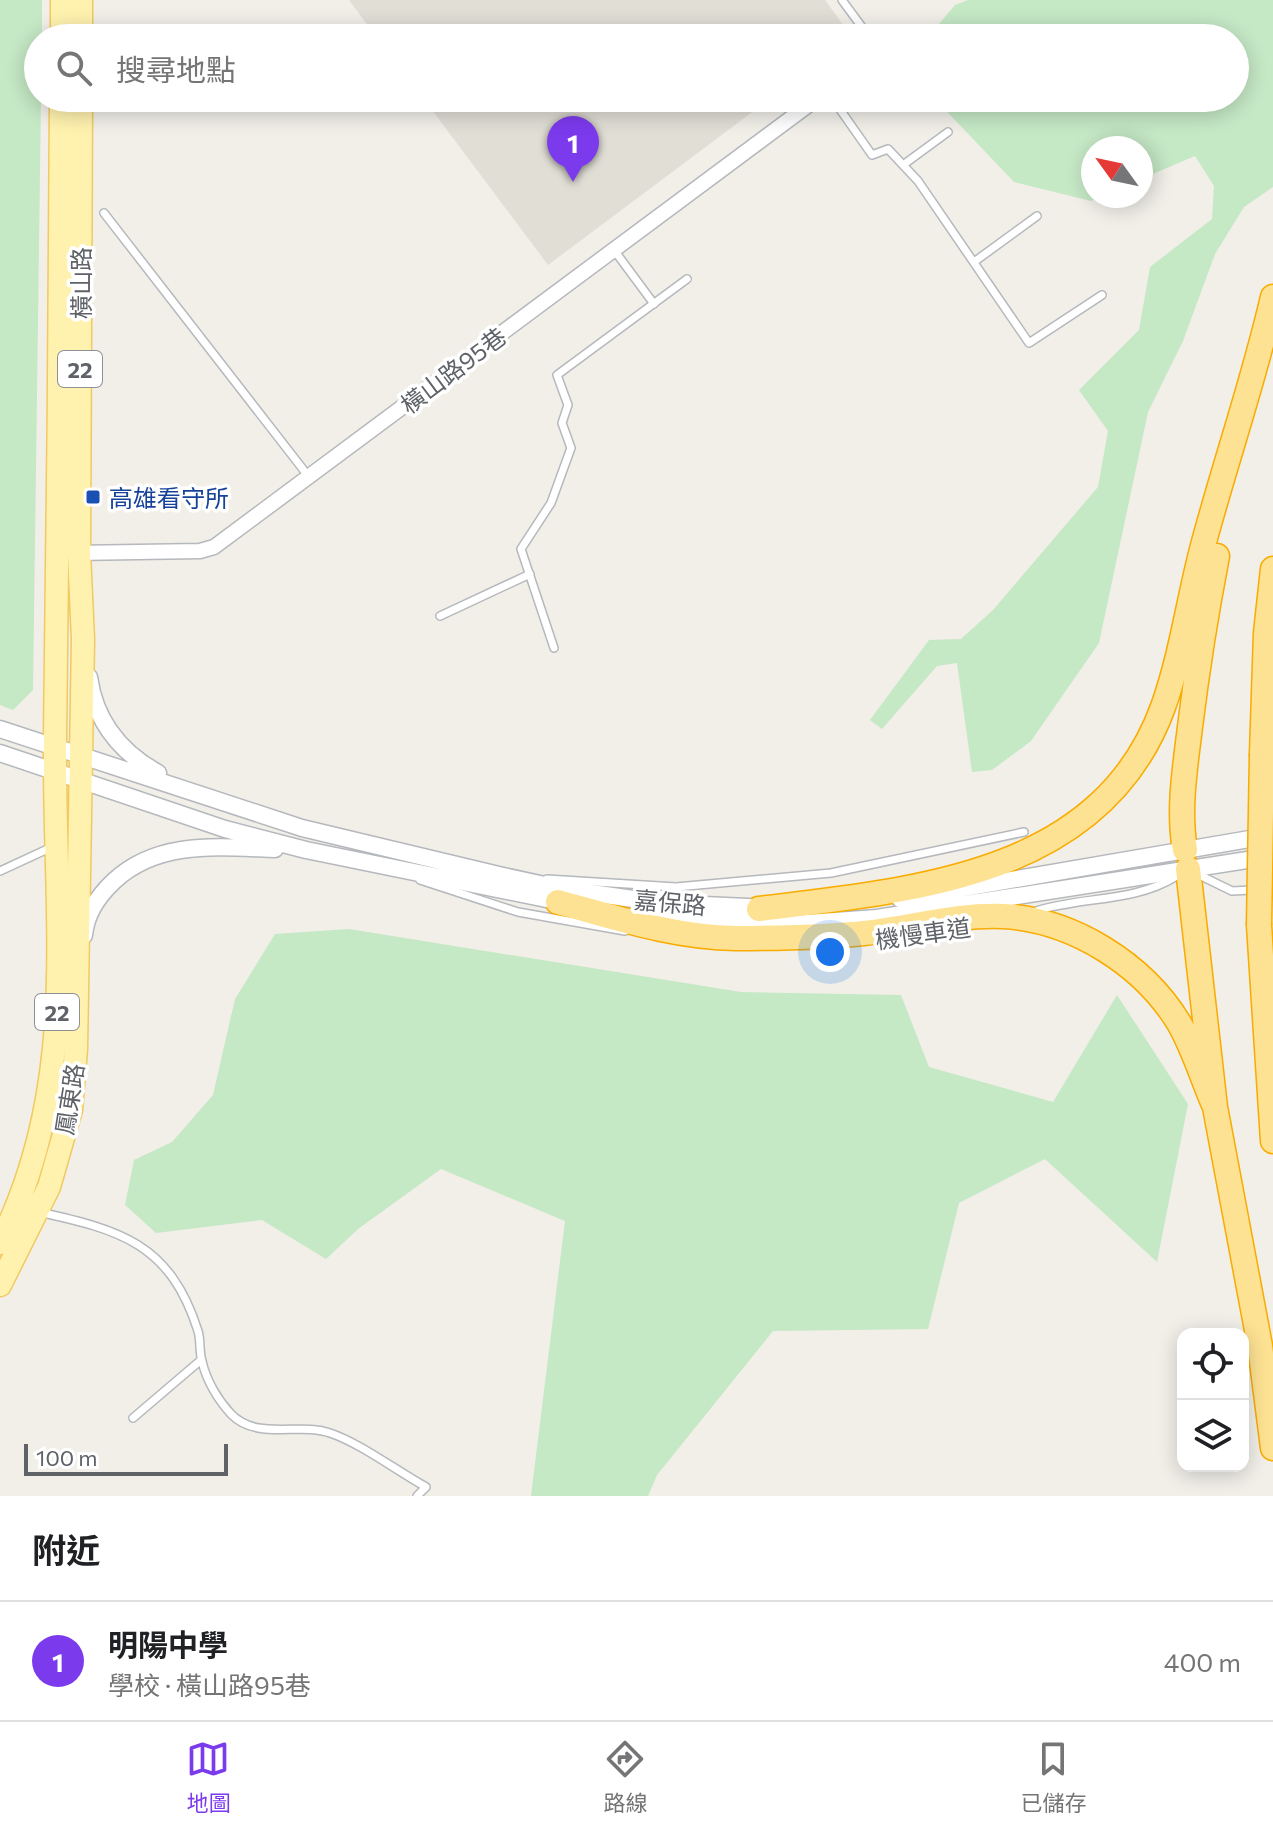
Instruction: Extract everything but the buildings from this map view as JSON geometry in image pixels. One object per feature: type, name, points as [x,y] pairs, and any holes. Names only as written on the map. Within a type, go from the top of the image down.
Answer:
[{"type":"highway","points":[[759,909],[853,897],[1018,859],[1054,840],[1090,815],[1125,776],[1145,746],[1162,709],[1204,543],[1273,297]]},
{"type":"highway","points":[[1244,408],[1200,645],[1182,814],[1215,1107],[1260,1346],[1273,1448]]},
{"type":"highway","points":[[1273,569],[1266,633],[1259,925],[1273,1141]]},
{"type":"highway","points":[[558,902],[663,931],[735,938],[864,933],[968,917],[1015,918],[1080,936],[1137,972],[1180,1025],[1215,1107]]},
{"type":"main road","points":[[62,0],[62,24]]},
{"type":"main road","points":[[81,0],[81,24]]},
{"type":"main road","name":"橫山路","points":[[61,112],[68,553],[83,639],[81,756]]},
{"type":"main road","name":"橫山路","points":[[55,747],[68,553],[81,112]]},
{"type":"main road","name":"鳳東路","points":[[0,1243],[21,1202],[42,1135],[52,1083],[58,987],[55,747]]},
{"type":"main road","name":"鳳東路","points":[[0,1285],[49,1187],[71,1110],[80,981],[81,756]]},
{"type":"street","name":"橫山路95巷","points":[[68,553],[200,551],[214,547],[799,112]]},
{"type":"street","points":[[83,639],[91,690],[111,736],[142,765],[203,796]]},
{"type":"street","name":"嘉保路","points":[[0,729],[302,828],[563,889],[661,903],[759,909],[920,897],[1187,860],[1273,856]]},
{"type":"street","name":"嘉保路","points":[[0,753],[225,829],[306,850],[558,902],[699,921],[793,924],[963,906],[1187,860],[1273,835]]},
{"type":"street","points":[[80,981],[85,924],[108,887],[134,865],[148,857],[180,849],[306,850]]},
{"type":"lane","points":[[842,0],[860,24]]},
{"type":"lane","points":[[842,112],[872,155],[888,149],[903,165],[1029,343],[1102,295]]},
{"type":"lane","points":[[903,165],[948,132]]},
{"type":"lane","points":[[104,213],[309,477]]},
{"type":"lane","points":[[974,262],[1037,216]]},
{"type":"lane","points":[[614,250],[654,304]]},
{"type":"lane","points":[[554,648],[521,549],[551,503],[571,448],[562,423],[568,405],[557,375],[687,279]]},
{"type":"lane","points":[[440,616],[530,574]]},
{"type":"lane","points":[[503,876],[676,887],[831,873],[1024,832]]},
{"type":"lane","points":[[0,871],[57,845]]},
{"type":"lane","points":[[1187,860],[1232,891],[1273,889]]},
{"type":"lane","name":"機慢車道","points":[[977,926],[1057,904],[1153,890],[1187,860]]},
{"type":"lane","name":"機慢車道","points":[[377,864],[518,912],[609,929],[722,943],[807,944],[911,936]]},
{"type":"lane","points":[[37,1212],[101,1226],[128,1236],[155,1256],[184,1297],[199,1334],[201,1360],[209,1384],[232,1416],[257,1428],[330,1432],[426,1487],[417,1496]]},
{"type":"lane","points":[[133,1418],[201,1360]]},
{"type":"shaded area","points":[[349,0],[825,0],[843,24],[367,24]]},
{"type":"shaded area","points":[[433,112],[752,112],[548,265]]},
{"type":"green space","points":[[0,0],[42,0],[42,24],[24,24],[24,112],[41,112],[33,690],[13,710],[0,705]]},
{"type":"green space","points":[[968,0],[1273,0],[1273,187],[1244,207],[1215,254],[1183,341],[1148,412],[1099,643],[1031,741],[992,770],[972,772],[957,663],[937,666],[882,729],[870,720],[929,640],[961,639],[993,610],[1098,487],[1108,431],[1079,390],[1139,330],[1150,267],[1212,219],[1214,186],[1195,156],[1153,174],[1153,136],[1081,136],[1081,199],[1014,182],[947,112],[1249,112],[1249,24],[939,24],[955,5]]},
{"type":"green space","points":[[349,929],[741,992],[901,995],[929,1067],[1053,1102],[1117,995],[1188,1104],[1157,1262],[1045,1159],[959,1203],[928,1329],[773,1331],[657,1475],[648,1496],[531,1496],[565,1221],[441,1169],[358,1229],[326,1259],[262,1220],[156,1233],[125,1205],[134,1160],[172,1142],[213,1095],[235,999],[275,934]]},
{"type":"place","name":"明陽中學","points":[[573,182]]},
{"type":"place","name":"高雄看守所","points":[[93,497]]}]
